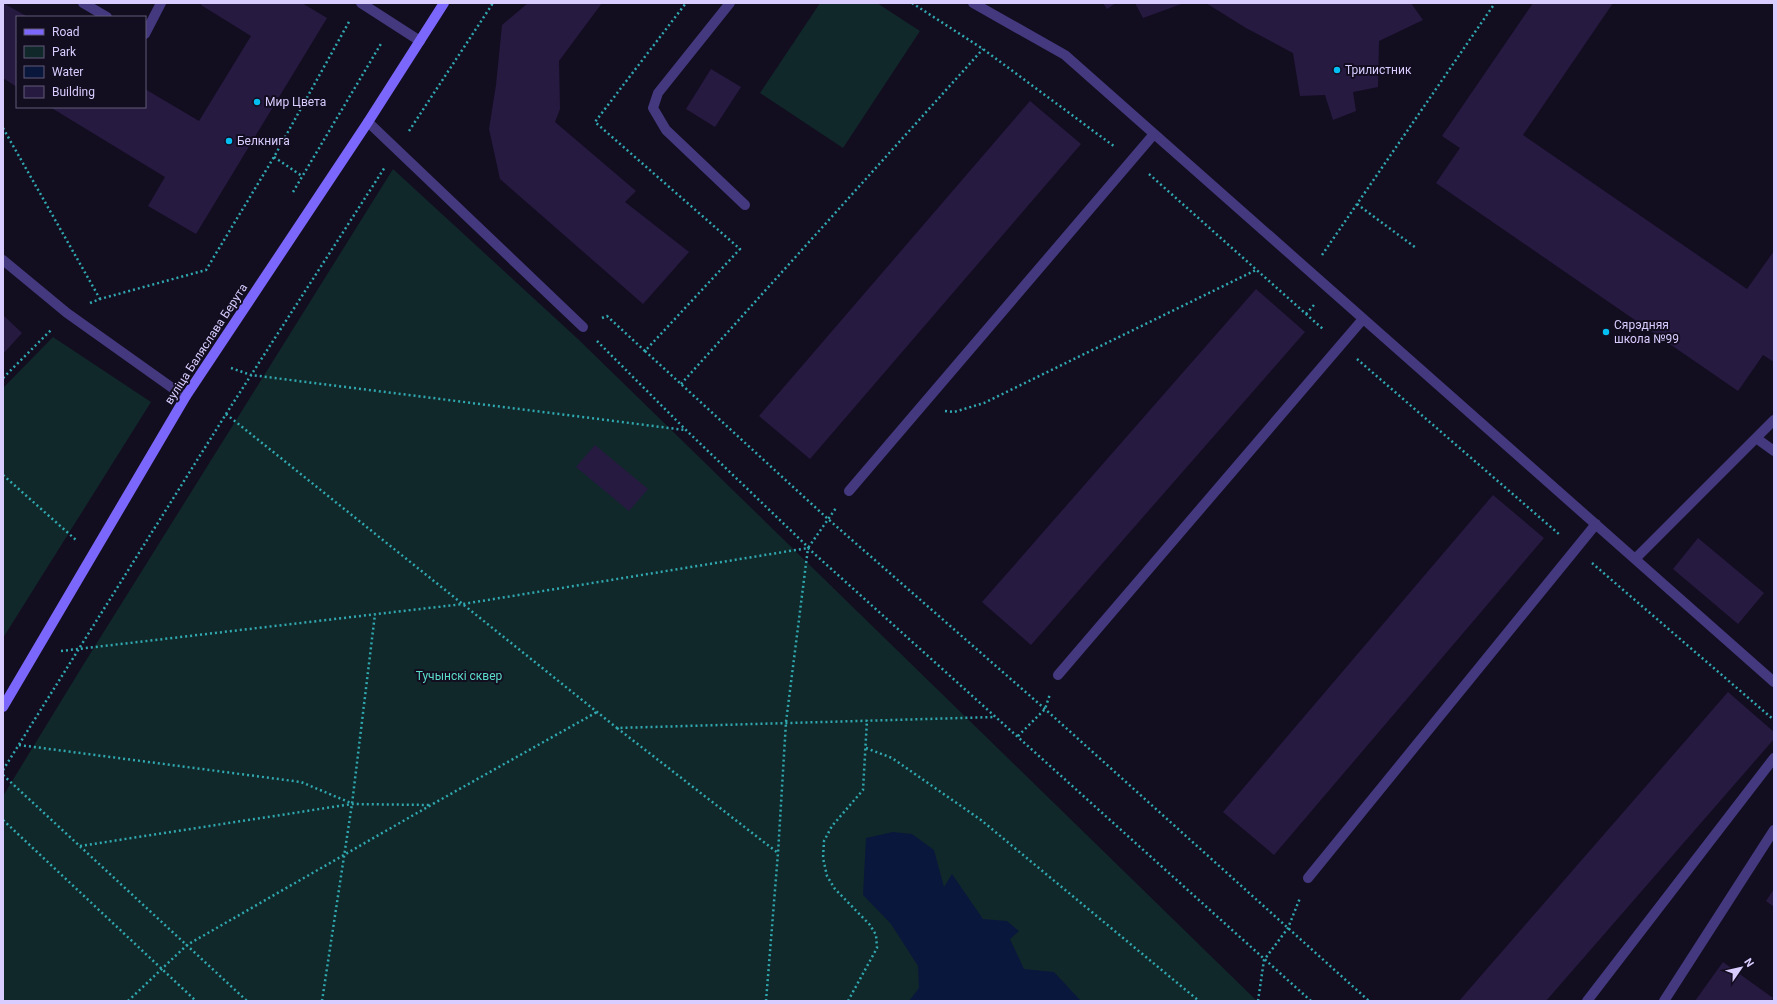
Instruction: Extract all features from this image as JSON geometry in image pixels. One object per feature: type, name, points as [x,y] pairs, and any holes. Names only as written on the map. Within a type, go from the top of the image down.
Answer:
[{"type":"street","points":[[83,3],[105,16]]},
{"type":"street","points":[[146,32],[161,3]]},
{"type":"street","points":[[361,3],[420,41]]},
{"type":"street","name":"вуліца Баляслава Берута","points":[[3,707],[186,396],[368,122],[444,3]]},
{"type":"street","points":[[730,3],[658,93],[653,108],[666,130],[745,204]]},
{"type":"street","points":[[973,3],[1065,56],[1774,682]]},
{"type":"street","points":[[368,122],[583,327]]},
{"type":"street","points":[[849,491],[1154,134]]},
{"type":"street","points":[[3,260],[67,313],[178,392],[186,396]]},
{"type":"street","points":[[1058,675],[1363,319]]},
{"type":"street","points":[[1635,559],[1774,420]]},
{"type":"street","points":[[1756,438],[1774,451]]},
{"type":"street","points":[[1308,878],[1596,524]]},
{"type":"street","points":[[1587,1001],[1774,758]]},
{"type":"street","points":[[1664,1001],[1774,830]]},
{"type":"path","points":[[3,770],[226,414],[396,150],[493,3]]},
{"type":"path","points":[[645,350],[740,249],[595,122],[686,3]]},
{"type":"path","points":[[912,3],[983,49],[1132,160],[1341,345],[1774,720]]},
{"type":"path","points":[[1320,259],[1495,3]]},
{"type":"path","points":[[3,378],[67,313],[100,299],[206,270],[274,157],[352,16]]},
{"type":"path","points":[[681,384],[983,49]]},
{"type":"path","points":[[3,128],[100,299]]},
{"type":"path","points":[[274,157],[302,176]]},
{"type":"path","points":[[1357,204],[1416,248]]},
{"type":"path","points":[[920,408],[954,412],[984,403],[1256,270]]},
{"type":"path","points":[[1311,1001],[808,548],[686,430],[583,327],[607,316],[828,519],[1045,709],[1369,1001]]},
{"type":"path","points":[[209,361],[251,375],[686,430]]},
{"type":"path","points":[[226,414],[617,728],[778,853]]},
{"type":"path","points":[[3,475],[81,545]]},
{"type":"path","points":[[766,1001],[778,853],[786,722],[808,548],[828,519]]},
{"type":"path","points":[[34,654],[463,604],[808,548]]},
{"type":"path","points":[[322,1001],[352,804],[375,614]]},
{"type":"path","points":[[1018,736],[1045,709]]},
{"type":"path","points":[[128,1001],[187,945],[597,712]]},
{"type":"path","points":[[617,728],[995,717]]},
{"type":"path","points":[[848,1001],[877,948],[876,935],[870,925],[835,890],[827,876],[824,858],[824,841],[832,826],[863,790],[867,720]]},
{"type":"path","points":[[19,745],[301,782],[352,804]]},
{"type":"path","points":[[866,748],[892,758],[981,820],[1199,1001]]},
{"type":"path","points":[[3,775],[247,1001]]},
{"type":"path","points":[[80,846],[352,804],[431,805]]},
{"type":"path","points":[[3,820],[196,1001]]},
{"type":"path","points":[[1258,1001],[1264,960],[1288,928],[1308,878]]},
{"type":"green space","points":[[820,3],[877,3],[920,31],[843,148],[760,93]]},
{"type":"green space","name":"Тучынскі сквер","points":[[393,169],[579,340],[1257,1001],[3,1001],[3,796]]},
{"type":"green space","points":[[53,337],[151,402],[3,638],[3,388]]},
{"type":"water","points":[[893,832],[912,834],[934,850],[944,887],[952,874],[983,919],[1007,921],[1019,931],[1010,939],[1024,969],[1054,972],[1081,1001],[909,1001],[919,988],[918,966],[891,924],[863,895],[866,838]]},
{"type":"building","points":[[3,3],[26,16],[16,16],[16,86],[3,78]]},
{"type":"building","points":[[202,3],[302,3],[327,18],[196,234],[148,206],[165,177],[52,108],[146,108],[146,90],[199,121],[251,36],[201,5]]},
{"type":"building","points":[[528,3],[602,3],[559,61],[560,109],[555,122],[636,191],[625,202],[689,252],[643,304],[500,179],[489,129],[496,85],[502,25]]},
{"type":"building","points":[[1103,3],[1116,3],[1107,9]]},
{"type":"building","points":[[1135,3],[1184,3],[1143,18]]},
{"type":"building","name":"Трилистник","points":[[1206,3],[1411,3],[1423,20],[1379,41],[1378,87],[1353,92],[1356,111],[1333,120],[1325,95],[1300,96],[1293,53],[1246,28]]},
{"type":"building","points":[[1533,3],[1613,3],[1523,135],[1747,289],[1774,251],[1774,362],[1763,355],[1738,391],[1436,183],[1460,148],[1442,136]]},
{"type":"building","points":[[711,69],[741,87],[715,127],[686,109]]},
{"type":"building","points":[[1030,101],[1081,144],[810,459],[759,416]]},
{"type":"building","points":[[1256,289],[1305,332],[1031,645],[982,602]]},
{"type":"building","points":[[3,315],[22,333],[3,354]]},
{"type":"building","points":[[595,445],[648,489],[629,511],[576,467]]},
{"type":"building","points":[[1493,495],[1544,538],[1274,855],[1223,812]]},
{"type":"building","points":[[1698,538],[1764,593],[1738,624],[1673,569]]},
{"type":"building","points":[[1728,692],[1774,732],[1774,739],[1546,1001],[1459,1001]]},
{"type":"building","points":[[1774,889],[1774,907],[1766,901]]},
{"type":"building","points":[[1723,962],[1773,998],[1771,1001],[1695,1001]]},
{"type":"place","name":"Трилистник","points":[[1337,70]]},
{"type":"place","name":"Мир Цвета","points":[[257,102]]},
{"type":"place","name":"Белкнига","points":[[229,141]]},
{"type":"place","name":"Сярэдняя школа №99","points":[[1606,332]]}]
